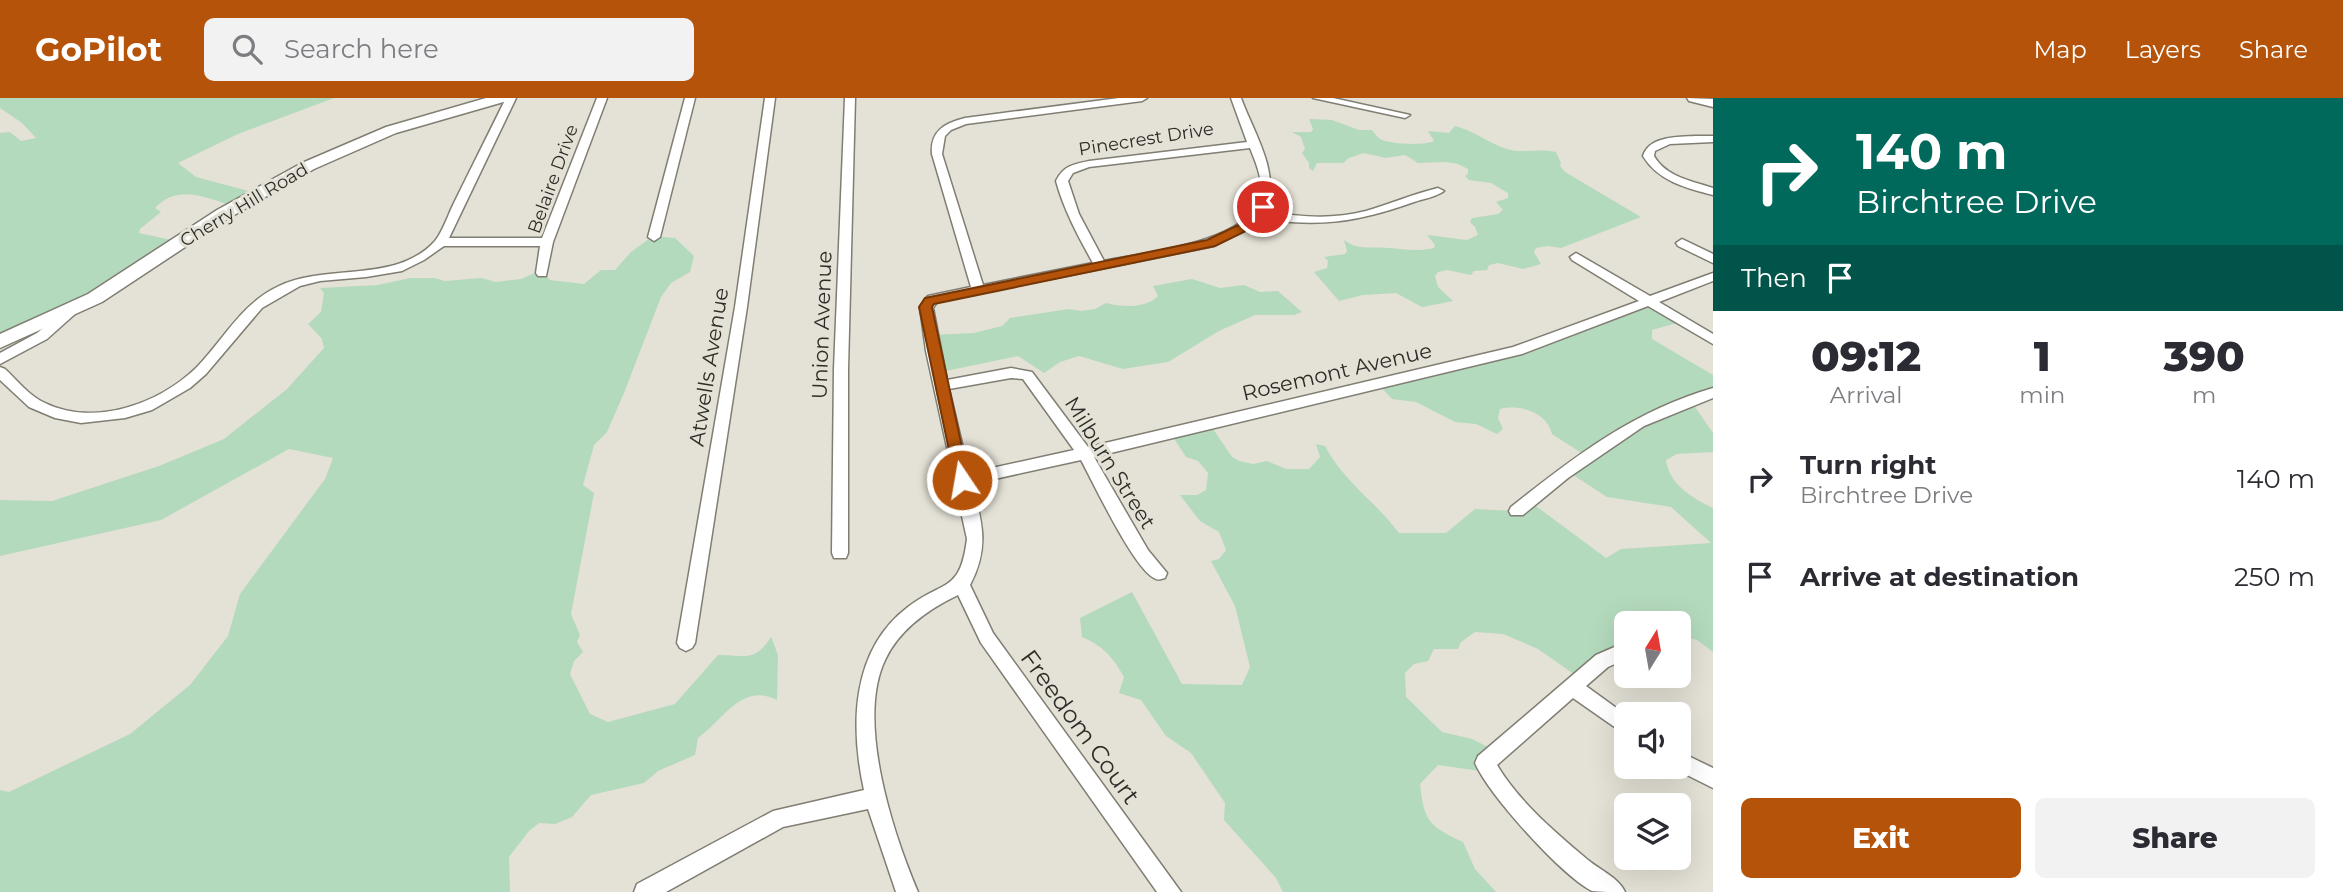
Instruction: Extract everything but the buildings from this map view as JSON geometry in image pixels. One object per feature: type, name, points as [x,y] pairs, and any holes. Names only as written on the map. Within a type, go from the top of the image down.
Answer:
[{"type":"main road","name":"Cherry Hill Road","points":[[0,342],[70,312],[149,265],[257,193],[308,166],[391,130],[502,98]]},
{"type":"main road","points":[[1695,98],[1713,103]]},
{"type":"street","points":[[0,372],[38,406],[57,413],[103,418],[161,401],[187,384],[202,370],[259,302],[280,290],[318,276],[380,272],[400,267],[422,257],[441,242],[511,98]]},
{"type":"street","name":"Belaire Drive","points":[[542,273],[547,242],[602,98]]},
{"type":"street","points":[[654,237],[690,98]]},
{"type":"street","name":"Atwells Avenue","points":[[686,643],[741,307],[770,98]]},
{"type":"street","name":"Union Avenue","points":[[839,553],[841,369],[850,98]]},
{"type":"street","points":[[978,290],[937,154],[937,138],[942,130],[965,121],[1142,98]]},
{"type":"street","points":[[908,892],[890,846],[877,797],[867,727],[867,696],[873,667],[888,638],[909,615],[961,584],[972,560],[976,533],[941,386],[928,318],[928,303],[933,299],[1210,243],[1237,232],[1259,214],[1267,198],[1267,189],[1236,98]]},
{"type":"street","points":[[1318,98],[1405,115]]},
{"type":"street","points":[[1713,139],[1690,138],[1664,142],[1653,147],[1649,154],[1651,162],[1664,173],[1713,192]]},
{"type":"street","name":"Pinecrest Drive","points":[[1101,266],[1078,224],[1064,190],[1062,181],[1066,173],[1073,168],[1089,164],[1253,144]]},
{"type":"street","points":[[1259,214],[1298,221],[1348,218],[1438,191]]},
{"type":"street","points":[[441,242],[547,242]]},
{"type":"street","points":[[1682,243],[1713,259]]},
{"type":"street","points":[[1576,257],[1713,340]]},
{"type":"street","name":"Rosemont Avenue","points":[[962,480],[1084,454],[1517,351],[1713,277]]},
{"type":"street","points":[[0,359],[42,336],[70,312]]},
{"type":"street","name":"Milburn Street","points":[[941,386],[1011,373],[1027,375],[1084,454],[1142,555],[1159,573]]},
{"type":"street","points":[[1517,511],[1563,474],[1639,422],[1713,393]]},
{"type":"street","name":"Freedom Court","points":[[961,584],[987,638],[1170,892]]},
{"type":"street","points":[[1614,656],[1602,661],[1485,763],[1497,783],[1552,841],[1598,884],[1614,892]]},
{"type":"street","points":[[1574,688],[1614,717]]},
{"type":"street","points":[[1691,767],[1713,778]]},
{"type":"street","points":[[645,892],[780,818],[877,797]]},
{"type":"green space","points":[[0,98],[334,98],[238,134],[178,163],[196,177],[256,193],[234,206],[183,194],[164,200],[155,208],[161,212],[140,229],[139,233],[181,242],[178,245],[0,342],[0,133],[10,132],[21,141],[36,138],[22,123],[0,108]]},
{"type":"green space","points":[[1309,119],[1332,120],[1359,130],[1372,130],[1384,141],[1407,144],[1434,141],[1428,131],[1449,133],[1455,126],[1507,149],[1556,152],[1565,172],[1641,217],[1561,248],[1536,248],[1534,252],[1541,264],[1523,269],[1498,263],[1489,265],[1487,270],[1474,271],[1471,275],[1447,270],[1438,272],[1435,276],[1438,287],[1453,301],[1422,307],[1396,293],[1363,295],[1339,301],[1314,272],[1327,268],[1328,261],[1324,257],[1345,254],[1347,251],[1344,240],[1360,247],[1416,250],[1434,248],[1435,245],[1427,235],[1467,240],[1478,235],[1470,222],[1472,218],[1498,214],[1503,210],[1496,202],[1508,198],[1508,193],[1491,183],[1469,180],[1465,176],[1468,169],[1458,164],[1418,163],[1405,155],[1386,158],[1364,153],[1343,163],[1317,163],[1313,171],[1302,153],[1305,149],[1301,137],[1292,132],[1311,132],[1313,129]]},
{"type":"green space","points":[[653,236],[675,238],[694,256],[690,272],[671,283],[661,297],[607,432],[594,445],[583,485],[594,493],[571,614],[580,635],[577,642],[583,652],[574,661],[570,674],[590,714],[608,722],[675,704],[718,655],[754,654],[771,637],[778,655],[777,700],[753,696],[743,700],[698,738],[695,755],[658,771],[644,783],[591,795],[572,817],[555,824],[539,823],[529,831],[509,857],[510,892],[0,892],[0,790],[9,792],[130,734],[190,685],[228,636],[240,594],[325,479],[333,458],[289,449],[161,520],[0,556],[0,500],[52,501],[159,466],[224,439],[287,389],[324,348],[322,339],[308,324],[321,312],[324,293],[320,288],[378,285],[410,278],[445,281],[481,278],[496,282],[521,279],[542,270],[550,280],[584,284],[601,270],[615,270],[631,252]]},
{"type":"green space","points":[[1192,279],[1220,288],[1244,285],[1260,292],[1278,291],[1302,312],[1294,315],[1255,315],[1219,331],[1168,362],[1123,369],[1079,356],[1060,362],[1044,373],[1018,356],[941,372],[931,335],[974,333],[1002,326],[1010,318],[1069,309],[1095,309],[1106,303],[1140,305],[1158,296],[1153,286]]},
{"type":"green space","points":[[1649,299],[1684,321],[1652,330],[1652,339],[1713,375],[1713,392],[1691,401],[1713,433],[1713,452],[1677,454],[1666,460],[1677,483],[1697,500],[1713,508],[1713,652],[1691,638],[1691,611],[1614,611],[1614,656],[1581,679],[1538,649],[1503,634],[1475,632],[1461,642],[1458,649],[1434,649],[1428,661],[1414,664],[1405,673],[1406,697],[1442,732],[1472,739],[1494,750],[1487,772],[1438,765],[1420,784],[1426,815],[1442,832],[1463,842],[1475,869],[1496,892],[1283,892],[1276,878],[1224,820],[1225,803],[1191,753],[1166,736],[1141,700],[1119,693],[1124,677],[1102,648],[1082,637],[1080,618],[1132,592],[1182,684],[1242,685],[1250,667],[1235,606],[1211,561],[1219,559],[1226,550],[1219,532],[1200,521],[1180,495],[1197,495],[1206,490],[1208,473],[1198,461],[1186,457],[1171,434],[1211,426],[1232,457],[1253,464],[1267,461],[1286,469],[1309,469],[1320,457],[1316,444],[1325,446],[1350,481],[1399,533],[1446,533],[1475,509],[1516,511],[1529,501],[1606,558],[1621,549],[1711,543],[1671,507],[1607,497],[1567,471],[1586,456],[1552,434],[1545,420],[1532,411],[1500,409],[1498,418],[1503,429],[1497,434],[1476,424],[1455,422],[1416,402],[1392,399],[1377,383],[1518,350]]},
{"type":"route","points":[[962,480],[933,351],[926,307],[929,301],[1210,243],[1237,232],[1257,217],[1263,207]]}]
